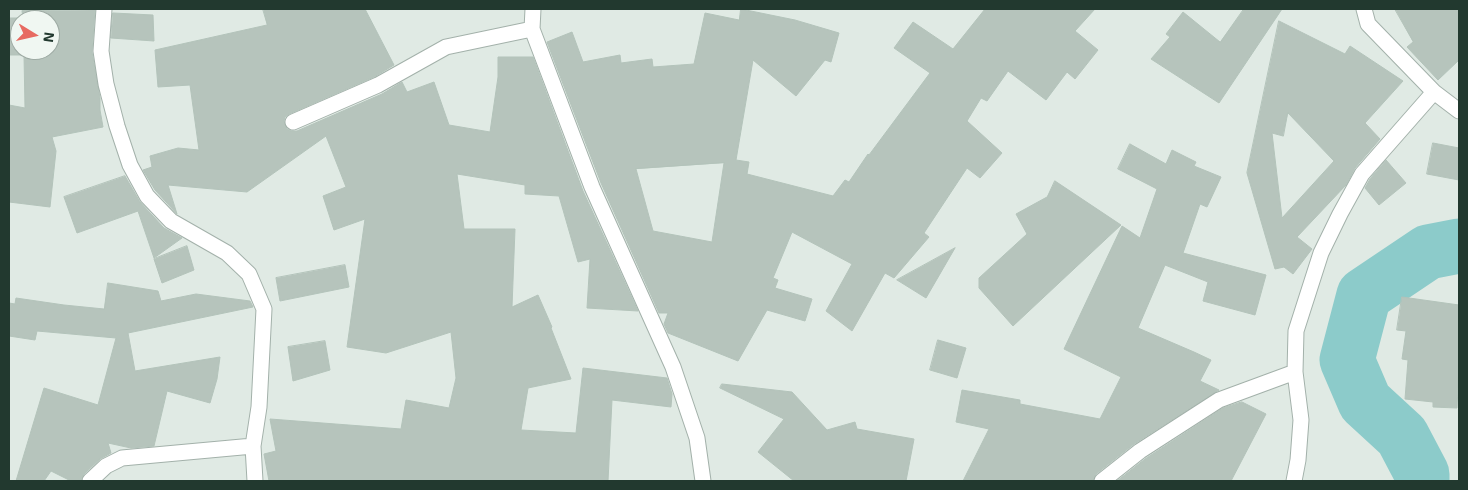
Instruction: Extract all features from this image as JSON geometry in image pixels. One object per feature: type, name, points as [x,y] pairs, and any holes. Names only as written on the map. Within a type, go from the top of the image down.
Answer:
[{"type":"street","points":[[104,9],[101,51],[106,84],[130,165],[147,196],[171,221],[227,253],[249,274],[264,309],[259,407],[253,446],[255,481]]},
{"type":"street","points":[[533,9],[532,30],[592,187],[673,367],[697,438],[703,481]]},
{"type":"street","points":[[1364,9],[1368,24],[1434,92],[1459,111]]},
{"type":"street","points":[[292,122],[378,85],[446,47],[532,30]]},
{"type":"street","points":[[1294,481],[1298,460],[1301,420],[1295,372],[1296,331],[1321,254],[1362,174],[1434,92]]},
{"type":"street","points":[[1102,481],[1140,451],[1219,400],[1295,372]]},
{"type":"street","points":[[90,481],[106,466],[122,458],[253,446]]},
{"type":"building","points":[[263,9],[365,9],[394,65],[374,77],[289,114],[285,117],[284,121],[287,129],[291,131],[297,131],[382,94],[402,82],[407,92],[434,82],[449,125],[490,132],[498,77],[498,57],[533,57],[583,191],[638,311],[587,308],[590,259],[578,262],[559,196],[525,194],[525,185],[457,174],[464,229],[515,229],[512,307],[538,295],[571,379],[528,388],[521,430],[576,433],[583,368],[667,378],[672,394],[671,407],[612,400],[608,481],[269,481],[264,454],[276,451],[270,419],[401,429],[406,400],[449,408],[456,378],[451,332],[386,353],[347,347],[365,219],[334,230],[323,196],[346,187],[326,136],[247,192],[168,185],[177,214],[155,190],[143,170],[152,167],[150,156],[178,148],[199,150],[190,85],[158,87],[155,50],[267,25]]},
{"type":"building","points":[[741,9],[795,20],[839,33],[831,62],[825,60],[796,96],[753,60],[736,160],[749,162],[747,174],[833,196],[845,180],[849,182],[930,73],[894,48],[913,22],[953,49],[985,9],[1095,9],[1075,31],[1098,50],[1075,79],[1067,72],[1046,100],[1008,71],[987,101],[981,98],[967,121],[1002,153],[980,178],[967,168],[924,233],[929,237],[894,278],[885,273],[852,331],[826,311],[852,264],[792,232],[773,278],[778,280],[775,288],[812,299],[805,321],[767,310],[738,361],[668,333],[664,324],[668,313],[659,313],[601,183],[547,42],[572,32],[583,62],[620,55],[621,63],[652,59],[653,67],[694,64],[705,13],[739,20]],"holes":[[[724,163],[712,242],[653,231],[636,169]]]},
{"type":"building","points":[[1244,9],[1282,9],[1219,103],[1151,59],[1170,37],[1166,34],[1183,12],[1220,42]]},
{"type":"building","points":[[1395,9],[1459,9],[1459,60],[1438,80],[1407,47],[1413,42]]},
{"type":"building","points":[[60,10],[95,10],[92,52],[103,127],[52,137],[56,151],[50,207],[9,202],[9,105],[25,108],[24,60],[60,60]]},
{"type":"building","points":[[113,13],[153,15],[154,41],[111,38]]},
{"type":"building","points":[[10,18],[10,55],[9,55]]},
{"type":"building","points":[[1279,21],[1345,54],[1350,46],[1403,81],[1365,123],[1380,139],[1355,168],[1346,185],[1297,237],[1312,249],[1293,274],[1284,267],[1275,269],[1247,173]],"holes":[[[1288,113],[1334,161],[1282,218],[1272,133],[1283,136]]]},
{"type":"building","points":[[1433,143],[1459,148],[1459,180],[1427,174]]},
{"type":"building","points":[[1130,144],[1166,164],[1172,150],[1196,162],[1194,166],[1221,177],[1207,207],[1200,204],[1183,253],[1266,275],[1255,315],[1203,301],[1208,282],[1165,265],[1138,328],[1211,360],[1200,381],[1219,390],[1134,444],[1096,474],[1093,481],[963,481],[989,429],[956,422],[962,390],[1020,400],[1020,404],[1100,419],[1121,377],[1064,349],[1122,226],[1140,238],[1157,189],[1118,169]]},
{"type":"building","points":[[1386,160],[1406,183],[1379,205],[1365,188]]},
{"type":"building","points":[[125,176],[140,202],[164,228],[182,238],[154,258],[138,211],[77,233],[64,197]]},
{"type":"building","points":[[1055,181],[1121,225],[1013,326],[979,288],[979,278],[1027,234],[1016,214],[1047,197]]},
{"type":"building","points":[[187,246],[194,270],[162,283],[154,259]]},
{"type":"building","points":[[955,248],[926,298],[897,280]]},
{"type":"building","points":[[345,265],[349,287],[280,301],[276,278]]},
{"type":"building","points":[[108,283],[158,291],[161,301],[196,294],[250,301],[253,307],[128,333],[135,371],[220,357],[217,379],[210,403],[167,391],[154,446],[131,448],[108,443],[111,453],[100,459],[84,474],[81,481],[71,481],[51,471],[44,481],[16,481],[44,388],[98,405],[116,338],[37,331],[35,340],[9,336],[9,303],[15,304],[16,298],[104,309]]},
{"type":"building","points":[[1402,297],[1459,305],[1457,408],[1433,407],[1433,402],[1405,399],[1408,360],[1402,359],[1406,331],[1397,330]]},
{"type":"building","points":[[938,340],[966,348],[957,378],[930,370]]},
{"type":"building","points":[[325,341],[330,370],[293,381],[288,347]]},
{"type":"building","points":[[722,384],[792,392],[827,430],[855,422],[857,429],[914,439],[906,481],[794,481],[758,452],[784,419],[720,388]]},
{"type":"building","points":[[1242,402],[1266,414],[1231,481],[1117,481],[1145,459],[1223,408]]},
{"type":"waterway","points":[[1422,481],[1422,474],[1402,436],[1365,402],[1347,360],[1364,295],[1428,252],[1459,246]]}]
